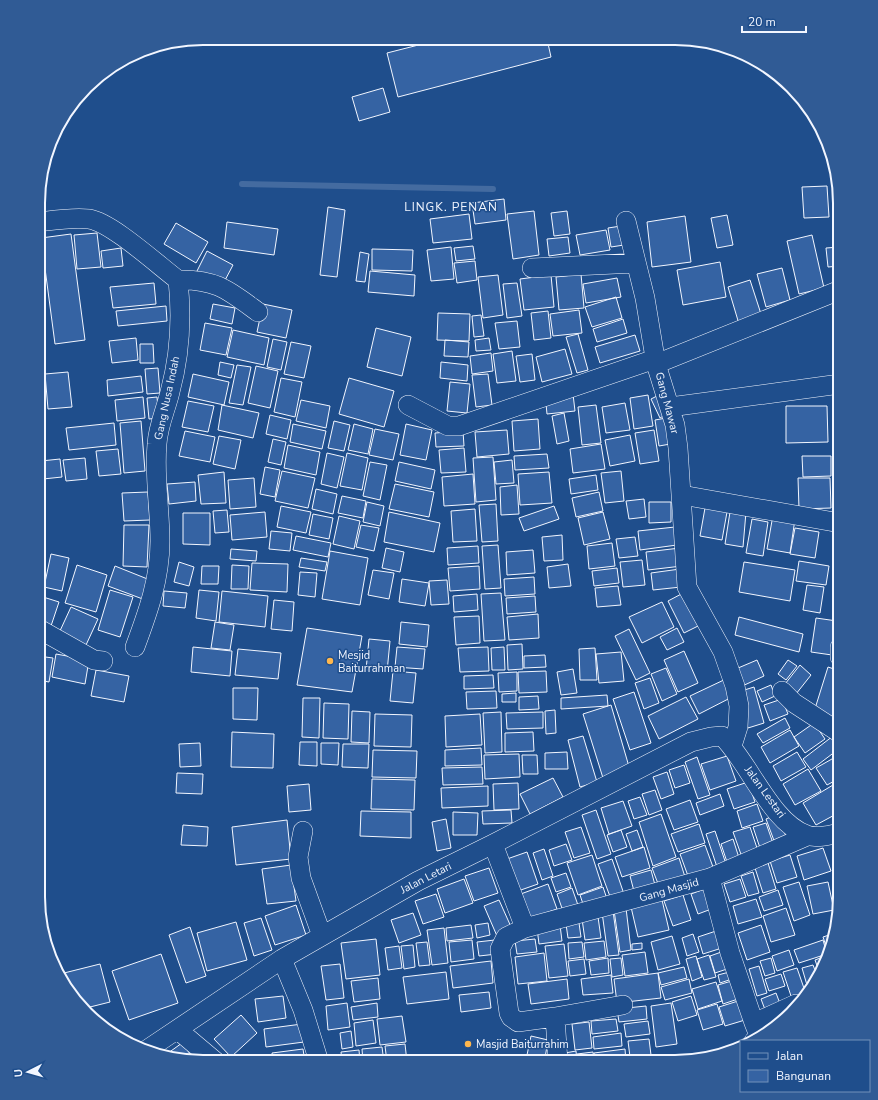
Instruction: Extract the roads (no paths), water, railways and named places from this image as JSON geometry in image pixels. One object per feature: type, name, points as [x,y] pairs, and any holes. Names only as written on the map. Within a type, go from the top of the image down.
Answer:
[{"type":"street","points":[[45,221],[68,218],[90,219],[107,224],[178,280],[201,280],[216,285],[228,290],[258,312]]},
{"type":"street","name":"Gang Mawar","points":[[626,221],[645,298],[656,362],[670,407],[678,448],[688,587],[723,652],[735,686],[739,706],[738,727],[727,741]]},
{"type":"street","points":[[532,268],[636,263]]},
{"type":"street","name":"Gang Nusa Indah","points":[[135,647],[150,609],[158,576],[160,541],[156,466],[157,443],[175,367],[180,324],[178,280]]},
{"type":"street","points":[[408,405],[448,426],[459,426],[656,362],[833,293]]},
{"type":"street","points":[[670,407],[833,385]]},
{"type":"street","points":[[682,495],[833,522]]},
{"type":"street","points":[[45,633],[94,660],[103,661]]},
{"type":"street","points":[[782,691],[794,703],[833,728]]},
{"type":"street","name":"Jalan Letari","points":[[152,1047],[282,959],[418,881],[691,742],[711,736],[727,741]]},
{"type":"street","name":"Jalan Lestari","points":[[727,741],[775,809],[791,827],[807,836]]},
{"type":"street","points":[[303,831],[298,857],[301,878],[322,936]]},
{"type":"street","points":[[807,836],[819,837],[833,834]]},
{"type":"street","name":"Gang Masjid","points":[[555,1017],[518,1022],[511,1017],[509,1013],[500,949],[506,937],[525,928],[710,878],[807,836]]},
{"type":"street","points":[[493,844],[525,928]]},
{"type":"street","points":[[710,878],[754,1032],[782,1013]]},
{"type":"street","points":[[282,959],[304,1010],[317,1055]]},
{"type":"street","points":[[558,1055],[555,1017],[624,1005]]},
{"type":"street","points":[[178,1030],[208,1055]]},
{"type":"waterway","points":[[242,184],[493,189]]},
{"type":"place","name":"Mesjid Baiturrahman","points":[[330,661]]},
{"type":"place","name":"Masjid Baiturrahim","points":[[468,1044]]},
{"type":"district","name":"LINGK. PENAN","points":[[451,207]]}]
